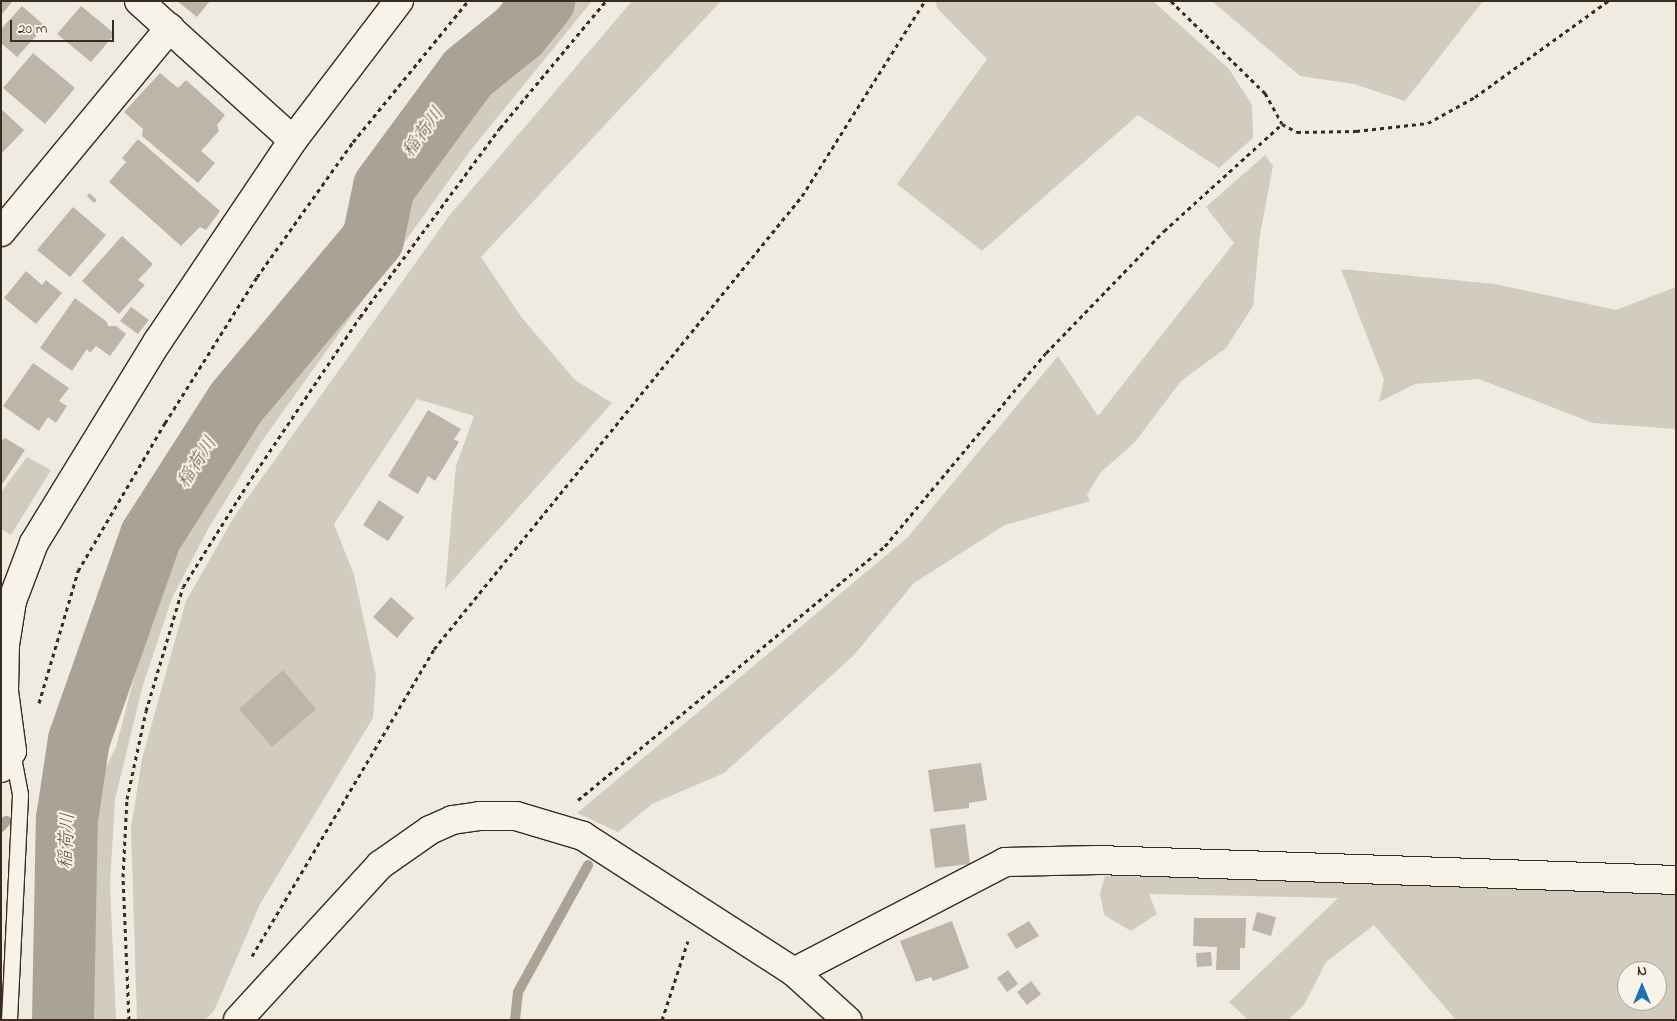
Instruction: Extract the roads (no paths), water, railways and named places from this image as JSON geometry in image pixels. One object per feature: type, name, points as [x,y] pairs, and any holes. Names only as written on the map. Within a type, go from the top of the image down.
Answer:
[{"type":"street","points":[[139,1],[292,140]]},
{"type":"street","points":[[6,759],[5,645],[12,601],[26,560],[158,341],[292,140],[399,1]]},
{"type":"street","points":[[6,218],[170,28]]},
{"type":"street","points":[[238,1020],[380,865],[430,830],[452,820],[479,816],[516,816],[550,824],[583,836],[794,972],[847,1020]]},
{"type":"street","points":[[794,972],[1005,862],[1098,860],[1676,880]]},
{"type":"lane","points":[[6,759],[20,794],[9,1020]]},
{"type":"waterway","name":"稲荷川","points":[[63,1020],[67,819],[79,740],[151,536],[236,403],[373,239],[384,187],[468,73],[519,32],[544,1]]},
{"type":"waterway","points":[[1,827],[6,821]]},
{"type":"waterway","points":[[515,1020],[518,992],[588,865]]}]
